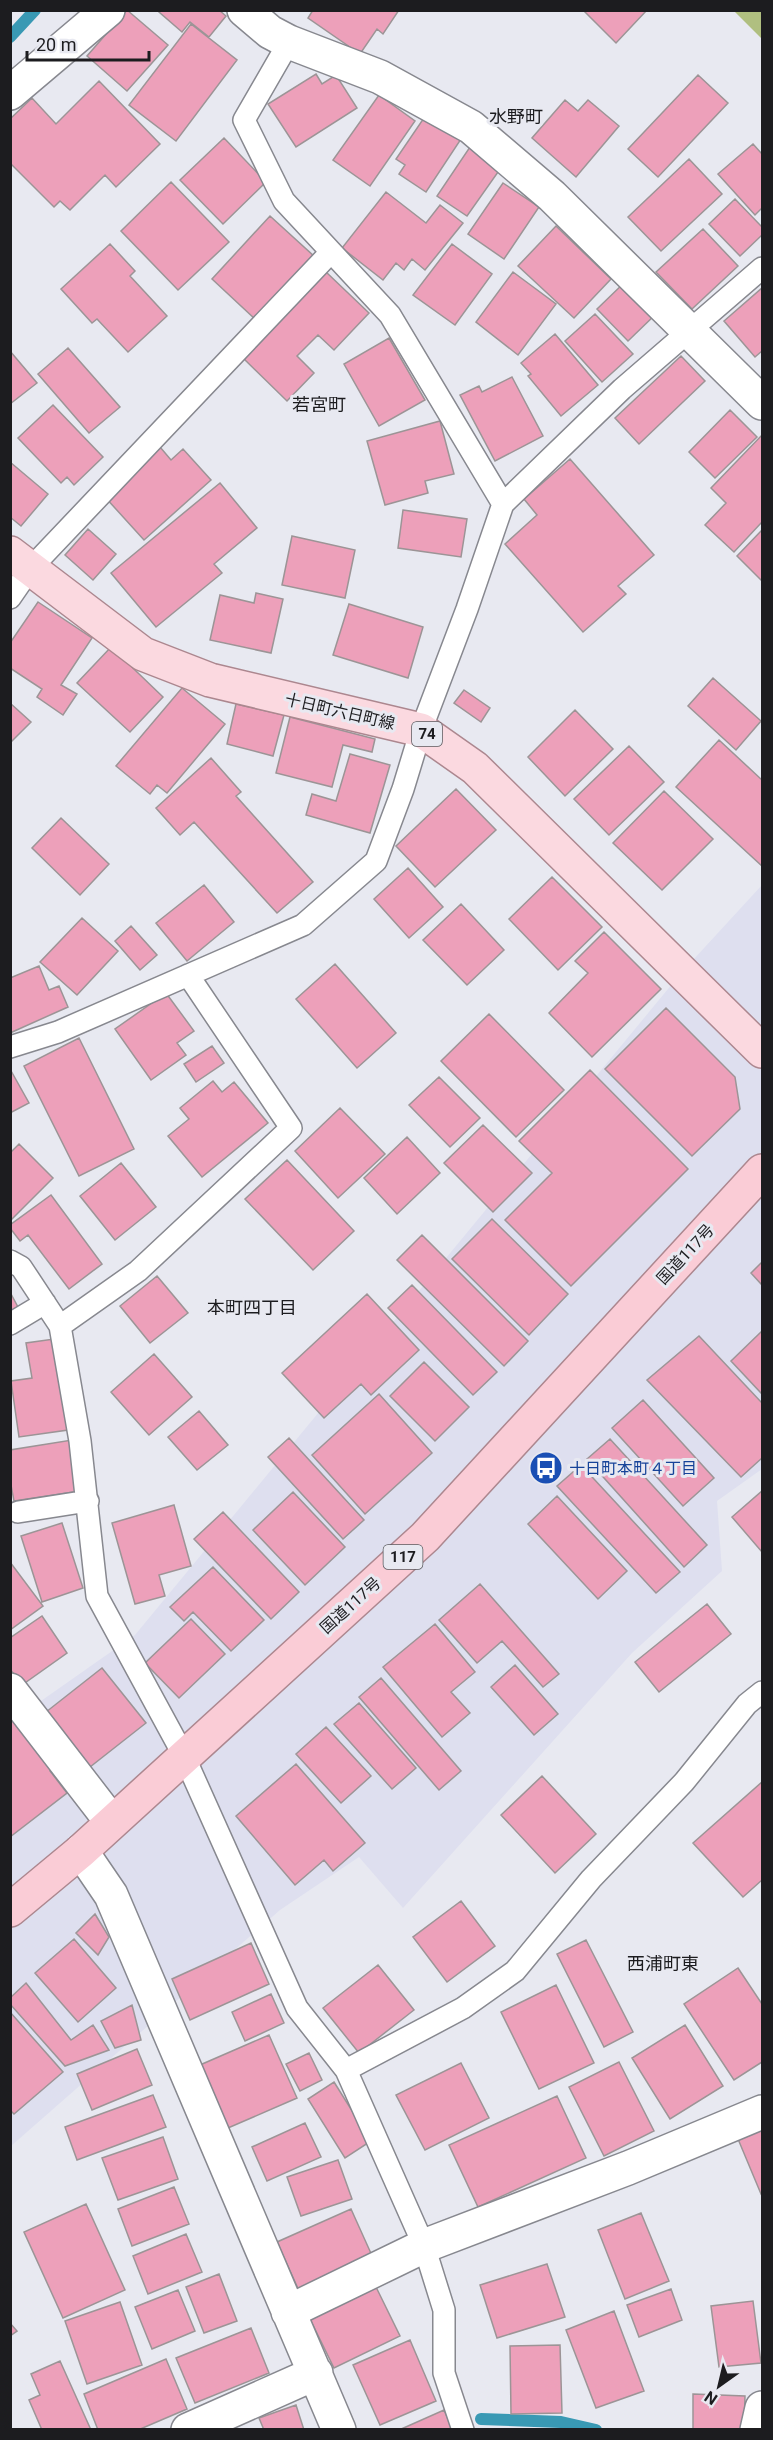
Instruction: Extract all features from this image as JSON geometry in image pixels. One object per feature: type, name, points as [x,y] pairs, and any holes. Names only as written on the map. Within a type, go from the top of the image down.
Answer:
[{"type":"highway","name":"国道117号","points":[[10,1910],[81,1851],[111,1821],[425,1537],[762,1171]]},
{"type":"main road","name":"十日町六日町線","points":[[20,561],[143,654],[210,680],[421,730],[475,768],[762,1051]]},
{"type":"street","points":[[10,93],[108,10]]},
{"type":"street","points":[[244,10],[270,32],[289,42],[380,77],[471,127],[552,196],[762,403]]},
{"type":"street","points":[[10,1690],[111,1821]]},
{"type":"street","points":[[81,1851],[111,1895],[339,2430]]},
{"type":"street","points":[[288,2312],[424,2246],[628,2168],[762,2112]]},
{"type":"street","points":[[188,2430],[316,2373]]},
{"type":"street","points":[[757,2430],[762,2408]]},
{"type":"lane","points":[[289,42],[244,120],[284,201],[390,315],[503,504]]},
{"type":"lane","points":[[10,598],[20,561],[331,252]]},
{"type":"lane","points":[[10,1047],[58,1032],[303,925],[376,861],[404,789],[421,730],[467,609],[503,504],[622,389],[762,268]]},
{"type":"lane","points":[[60,1326],[138,1271],[291,1128],[188,975]]},
{"type":"lane","points":[[10,1261],[21,1267],[60,1326],[80,1441],[98,1596],[184,1756],[297,2008],[346,2070],[424,2246],[444,2310],[444,2373],[463,2430]]},
{"type":"lane","points":[[10,1324],[45,1303]]},
{"type":"lane","points":[[18,1512],[88,1500]]},
{"type":"lane","points":[[346,2070],[463,2008],[515,1971],[591,1879],[684,1782],[747,1704],[762,1692]]},
{"type":"shaded area","points":[[762,885],[762,1469],[717,1501],[722,1571],[632,1653],[403,1908],[359,1857],[280,1910],[11,2146],[11,1722],[135,1635],[682,972]]},
{"type":"green space","points":[[734,11],[762,11],[762,39]]},
{"type":"building","points":[[127,10],[168,45],[127,91],[87,56]]},
{"type":"building","points":[[160,10],[219,10],[226,16],[209,37],[190,22],[182,32],[159,12]]},
{"type":"building","points":[[313,10],[399,10],[383,34],[377,29],[360,54],[308,18]]},
{"type":"building","points":[[583,10],[647,10],[616,43]]},
{"type":"building","points":[[191,24],[237,60],[176,141],[129,105]]},
{"type":"building","points":[[316,74],[322,84],[336,75],[357,108],[296,147],[268,104]]},
{"type":"building","points":[[698,75],[728,103],[658,177],[628,149]]},
{"type":"building","points":[[99,81],[160,144],[116,187],[105,175],[70,210],[60,201],[54,207],[10,163],[10,119],[32,98],[56,124]]},
{"type":"building","points":[[379,95],[415,121],[370,186],[333,160]]},
{"type":"building","points":[[565,100],[578,111],[588,100],[619,126],[576,177],[532,138]]},
{"type":"building","points":[[428,112],[463,136],[426,192],[399,174],[405,165],[396,159]]},
{"type":"building","points":[[224,138],[266,182],[223,224],[180,180]]},
{"type":"building","points":[[472,144],[503,165],[467,216],[437,196]]},
{"type":"building","points":[[753,144],[762,154],[762,208],[755,215],[718,174]]},
{"type":"building","points":[[689,159],[722,194],[661,251],[628,217]]},
{"type":"building","points":[[171,182],[229,242],[178,290],[121,231]]},
{"type":"building","points":[[503,183],[539,207],[504,259],[468,234]]},
{"type":"building","points":[[386,192],[426,223],[440,205],[463,223],[425,270],[412,259],[404,270],[396,263],[383,280],[342,248]]},
{"type":"building","points":[[735,199],[762,227],[762,235],[740,256],[709,224]]},
{"type":"building","points":[[270,216],[315,257],[257,321],[212,279]]},
{"type":"building","points":[[556,226],[611,279],[574,318],[518,266]]},
{"type":"building","points":[[703,229],[738,266],[692,309],[656,272]]},
{"type":"building","points":[[110,244],[135,271],[130,276],[167,316],[128,352],[97,319],[92,323],[61,289]]},
{"type":"building","points":[[452,244],[492,274],[455,325],[413,295]]},
{"type":"building","points":[[325,271],[369,313],[334,350],[318,335],[297,356],[314,373],[287,401],[242,357]]},
{"type":"building","points":[[513,272],[556,304],[518,355],[476,322]]},
{"type":"building","points":[[627,280],[658,312],[628,341],[597,309]]},
{"type":"building","points":[[762,288],[762,351],[755,357],[724,321]]},
{"type":"building","points":[[595,314],[633,354],[602,382],[565,341]]},
{"type":"building","points":[[555,334],[598,385],[561,416],[528,376],[531,374],[521,363]]},
{"type":"building","points":[[389,338],[425,400],[379,426],[344,364]]},
{"type":"building","points":[[68,348],[120,407],[89,433],[38,374]]},
{"type":"building","points":[[10,351],[37,383],[10,404]]},
{"type":"building","points":[[681,356],[705,381],[639,444],[615,418]]},
{"type":"building","points":[[512,377],[543,436],[495,461],[460,395],[479,386],[482,392]]},
{"type":"building","points":[[53,405],[103,457],[74,485],[67,477],[61,483],[18,438]]},
{"type":"building","points":[[730,410],[757,437],[715,478],[689,452]]},
{"type":"building","points":[[440,421],[454,474],[425,481],[428,493],[385,505],[367,441]]},
{"type":"building","points":[[762,435],[762,522],[734,552],[705,525],[726,503],[711,488]]},
{"type":"building","points":[[160,447],[171,460],[183,449],[211,480],[144,540],[105,497]]},
{"type":"building","points":[[570,459],[654,555],[618,586],[626,594],[583,632],[505,544],[537,515],[524,499]]},
{"type":"building","points":[[10,462],[48,494],[21,526],[10,517]]},
{"type":"building","points":[[220,483],[257,528],[214,564],[222,573],[156,627],[111,573]]},
{"type":"building","points":[[403,510],[467,519],[461,557],[398,548]]},
{"type":"building","points":[[88,529],[116,554],[93,580],[65,555]]},
{"type":"building","points":[[761,531],[762,533],[762,581],[737,556]]},
{"type":"building","points":[[292,536],[355,550],[345,598],[282,585]]},
{"type":"building","points":[[256,593],[283,599],[271,653],[210,640],[220,595],[254,603]]},
{"type":"building","points":[[38,602],[92,638],[61,685],[77,694],[63,715],[37,697],[42,689],[10,668],[10,643]]},
{"type":"building","points":[[349,604],[423,627],[408,678],[333,655]]},
{"type":"building","points":[[111,647],[163,697],[130,732],[77,683]]},
{"type":"building","points":[[713,678],[761,721],[736,750],[688,706]]},
{"type":"building","points":[[182,688],[225,724],[167,793],[157,785],[150,794],[116,766]]},
{"type":"building","points":[[464,690],[490,708],[481,722],[454,703]]},
{"type":"building","points":[[10,703],[31,722],[10,743]]},
{"type":"building","points":[[236,704],[284,715],[273,756],[227,744]]},
{"type":"building","points":[[575,710],[613,749],[565,796],[528,757]]},
{"type":"building","points":[[290,717],[375,739],[372,752],[343,745],[332,787],[276,773]]},
{"type":"building","points":[[719,740],[762,780],[762,866],[676,787]]},
{"type":"building","points":[[629,746],[664,782],[609,835],[574,799]]},
{"type":"building","points":[[350,754],[390,765],[370,833],[306,815],[312,794],[336,801]]},
{"type":"building","points":[[211,758],[241,792],[236,796],[313,882],[277,913],[194,822],[180,835],[156,808]]},
{"type":"building","points":[[456,789],[496,830],[435,887],[396,846]]},
{"type":"building","points":[[664,791],[713,839],[662,890],[613,843]]},
{"type":"building","points":[[61,818],[109,864],[80,895],[32,848]]},
{"type":"building","points":[[408,868],[443,907],[409,938],[374,899]]},
{"type":"building","points":[[552,877],[602,927],[558,970],[509,919]]},
{"type":"building","points":[[204,885],[234,922],[187,961],[156,923]]},
{"type":"building","points":[[461,904],[504,950],[467,985],[423,940]]},
{"type":"building","points":[[82,918],[118,951],[77,995],[40,962]]},
{"type":"building","points":[[131,926],[157,955],[140,970],[115,941]]},
{"type":"building","points":[[604,932],[661,989],[592,1057],[549,1013],[588,973],[575,961]]},
{"type":"building","points":[[335,964],[396,1033],[357,1068],[296,999]]},
{"type":"building","points":[[39,966],[49,990],[59,986],[68,1007],[10,1033],[10,978]]},
{"type":"building","points":[[166,993],[194,1031],[177,1043],[186,1055],[151,1080],[115,1029]]},
{"type":"building","points":[[666,1008],[735,1077],[740,1109],[692,1156],[605,1069]]},
{"type":"building","points":[[489,1014],[564,1090],[516,1137],[441,1061]]},
{"type":"building","points":[[79,1038],[134,1149],[79,1176],[24,1066]]},
{"type":"building","points":[[212,1046],[224,1063],[196,1082],[184,1064]]},
{"type":"building","points":[[10,1069],[29,1103],[10,1113]]},
{"type":"building","points":[[590,1070],[688,1169],[571,1286],[505,1220],[552,1173],[519,1141]]},
{"type":"building","points":[[439,1077],[480,1118],[450,1147],[409,1105]]},
{"type":"building","points":[[213,1081],[222,1092],[234,1082],[268,1123],[202,1177],[168,1136],[189,1119],[180,1108]]},
{"type":"building","points":[[340,1108],[385,1154],[338,1198],[295,1151]]},
{"type":"building","points":[[483,1125],[532,1173],[493,1212],[444,1163]]},
{"type":"building","points":[[407,1137],[440,1173],[397,1214],[364,1178]]},
{"type":"building","points":[[19,1144],[53,1178],[10,1221],[10,1153]]},
{"type":"building","points":[[287,1160],[354,1231],[313,1270],[245,1199]]},
{"type":"building","points":[[121,1163],[156,1207],[115,1240],[80,1196]]},
{"type":"building","points":[[51,1195],[102,1264],[69,1289],[28,1235],[20,1241],[10,1228],[10,1225]]},
{"type":"building","points":[[492,1219],[568,1294],[529,1335],[452,1259]]},
{"type":"building","points":[[422,1235],[528,1341],[504,1366],[397,1260]]},
{"type":"building","points":[[762,1262],[762,1285],[751,1273]]},
{"type":"building","points":[[157,1276],[188,1313],[150,1343],[120,1306]]},
{"type":"building","points":[[412,1285],[497,1372],[473,1395],[388,1308]]},
{"type":"building","points":[[10,1292],[28,1326],[10,1335]]},
{"type":"building","points":[[367,1294],[419,1350],[371,1395],[361,1384],[324,1418],[282,1373]]},
{"type":"building","points":[[762,1331],[762,1394],[731,1361]]},
{"type":"building","points":[[699,1336],[762,1403],[762,1458],[741,1477],[647,1380]]},
{"type":"building","points":[[54,1339],[68,1430],[19,1437],[11,1381],[32,1378],[26,1343]]},
{"type":"building","points":[[154,1354],[192,1397],[149,1435],[111,1392]]},
{"type":"building","points":[[424,1362],[469,1407],[435,1441],[390,1396]]},
{"type":"building","points":[[379,1394],[432,1453],[365,1514],[312,1455]]},
{"type":"building","points":[[643,1400],[714,1478],[683,1506],[612,1428]]},
{"type":"building","points":[[199,1411],[228,1445],[197,1470],[168,1437]]},
{"type":"building","points":[[289,1438],[364,1520],[343,1539],[268,1457]]},
{"type":"building","points":[[610,1439],[707,1545],[684,1567],[587,1459]]},
{"type":"building","points":[[72,1440],[80,1491],[14,1501],[10,1480],[10,1450]]},
{"type":"building","points":[[581,1465],[680,1572],[656,1593],[557,1486]]},
{"type":"building","points":[[762,1491],[762,1552],[732,1517]]},
{"type":"building","points":[[293,1492],[345,1547],[305,1585],[253,1530]]},
{"type":"building","points":[[557,1496],[627,1571],[598,1599],[528,1524]]},
{"type":"building","points":[[174,1505],[191,1566],[159,1575],[165,1596],[135,1604],[112,1523]]},
{"type":"building","points":[[223,1512],[299,1592],[271,1619],[194,1539]]},
{"type":"building","points":[[62,1523],[83,1588],[42,1602],[21,1536]]},
{"type":"building","points":[[10,1562],[43,1606],[10,1630]]},
{"type":"building","points":[[213,1567],[264,1620],[231,1651],[193,1612],[184,1621],[170,1607]]},
{"type":"building","points":[[480,1584],[559,1674],[543,1687],[502,1641],[477,1663],[439,1620]]},
{"type":"building","points":[[707,1604],[731,1634],[659,1692],[635,1662]]},
{"type":"building","points":[[42,1616],[67,1653],[22,1685],[10,1669],[10,1638]]},
{"type":"building","points":[[191,1619],[225,1654],[179,1698],[145,1663]]},
{"type":"building","points":[[435,1624],[475,1672],[451,1692],[470,1713],[442,1737],[383,1667]]},
{"type":"building","points":[[515,1665],[558,1714],[534,1735],[491,1687]]},
{"type":"building","points":[[102,1668],[146,1723],[90,1767],[46,1712]]},
{"type":"building","points":[[381,1678],[461,1771],[439,1790],[359,1697]]},
{"type":"building","points":[[359,1703],[416,1768],[392,1789],[334,1724]]},
{"type":"building","points":[[10,1704],[58,1765],[50,1771],[67,1793],[10,1837]]},
{"type":"building","points":[[326,1727],[371,1776],[341,1803],[296,1754]]},
{"type":"building","points":[[296,1764],[365,1843],[333,1871],[324,1860],[295,1885],[236,1816]]},
{"type":"building","points":[[542,1776],[596,1834],[555,1873],[501,1815]]},
{"type":"building","points":[[762,1782],[762,1880],[743,1897],[693,1843]]},
{"type":"building","points":[[461,1901],[495,1946],[447,1982],[413,1937]]},
{"type":"building","points":[[95,1914],[109,1937],[98,1955],[76,1933]]},
{"type":"building","points":[[74,1939],[116,1988],[78,2022],[35,1973]]},
{"type":"building","points":[[586,1940],[633,2032],[604,2047],[557,1954]]},
{"type":"building","points":[[251,1943],[269,1984],[190,2020],[172,1979]]},
{"type":"building","points":[[378,1965],[414,2010],[359,2053],[323,2008]]},
{"type":"building","points":[[738,1968],[762,2004],[762,2062],[734,2080],[684,2004]]},
{"type":"building","points":[[26,1983],[71,2040],[93,2025],[109,2050],[65,2066],[10,2004],[10,1998]]},
{"type":"building","points":[[556,1985],[594,2063],[539,2089],[501,2012]]},
{"type":"building","points":[[271,1994],[284,2023],[245,2041],[232,2012]]},
{"type":"building","points":[[132,2005],[141,2040],[115,2048],[101,2021]]},
{"type":"building","points":[[10,2012],[63,2072],[14,2114],[10,2110]]},
{"type":"building","points":[[685,2025],[723,2086],[670,2119],[632,2058]]},
{"type":"building","points":[[269,2035],[297,2098],[228,2128],[200,2065]]},
{"type":"building","points":[[137,2049],[152,2085],[92,2110],[77,2074]]},
{"type":"building","points":[[309,2053],[322,2080],[300,2091],[286,2064]]},
{"type":"building","points":[[619,2062],[654,2131],[604,2156],[569,2087]]},
{"type":"building","points":[[461,2063],[489,2118],[425,2150],[396,2095]]},
{"type":"building","points":[[334,2082],[371,2141],[345,2158],[308,2099]]},
{"type":"building","points":[[153,2095],[166,2127],[77,2160],[65,2127]]},
{"type":"building","points":[[557,2096],[586,2158],[478,2207],[449,2145]]},
{"type":"building","points":[[305,2123],[321,2157],[267,2181],[252,2147]]},
{"type":"building","points":[[762,2129],[762,2193],[761,2194],[738,2139]]},
{"type":"building","points":[[163,2137],[178,2179],[118,2200],[102,2158]]},
{"type":"building","points":[[338,2160],[352,2199],[301,2216],[287,2177]]},
{"type":"building","points":[[174,2187],[189,2224],[132,2246],[118,2209]]},
{"type":"building","points":[[86,2204],[125,2290],[63,2318],[24,2232]]},
{"type":"building","points":[[351,2209],[374,2260],[300,2293],[277,2242]]},
{"type":"building","points":[[641,2213],[669,2281],[625,2299],[598,2230]]},
{"type":"building","points":[[186,2234],[202,2272],[148,2294],[133,2256]]},
{"type":"building","points":[[547,2264],[565,2317],[497,2338],[480,2285]]},
{"type":"building","points":[[219,2274],[237,2321],[204,2333],[186,2287]]},
{"type":"building","points":[[376,2287],[400,2336],[334,2368],[310,2319]]},
{"type":"building","points":[[671,2289],[682,2320],[639,2337],[627,2305]]},
{"type":"building","points":[[178,2290],[195,2331],[152,2349],[135,2307]]},
{"type":"building","points":[[753,2301],[761,2363],[719,2367],[711,2306]]},
{"type":"building","points":[[120,2302],[142,2365],[87,2384],[65,2321]]},
{"type":"building","points":[[614,2311],[644,2391],[596,2408],[566,2330]]},
{"type":"building","points":[[10,2323],[17,2331],[10,2336]]},
{"type":"building","points":[[251,2328],[269,2373],[195,2403],[176,2358]]},
{"type":"building","points":[[410,2340],[436,2401],[380,2425],[353,2365]]},
{"type":"building","points":[[560,2345],[562,2413],[511,2414],[510,2346]]},
{"type":"building","points":[[166,2359],[187,2409],[138,2430],[98,2430],[84,2394]]},
{"type":"building","points":[[60,2361],[91,2430],[42,2430],[29,2400],[40,2395],[31,2374]]},
{"type":"building","points":[[693,2394],[745,2396],[744,2430],[693,2430]]},
{"type":"building","points":[[296,2405],[304,2430],[264,2430],[259,2418]]},
{"type":"building","points":[[444,2410],[453,2430],[399,2430]]},
{"type":"waterway","points":[[10,37],[35,10]]},
{"type":"waterway","points":[[481,2419],[561,2422],[596,2430]]},
{"type":"place","name":"十日町本町４丁目","points":[[546,1468]]},
{"type":"district","name":"水野町","points":[[516,117]]},
{"type":"district","name":"若宮町","points":[[319,405]]},
{"type":"district","name":"本町四丁目","points":[[252,1308]]},
{"type":"district","name":"西浦町東","points":[[663,1964]]}]
